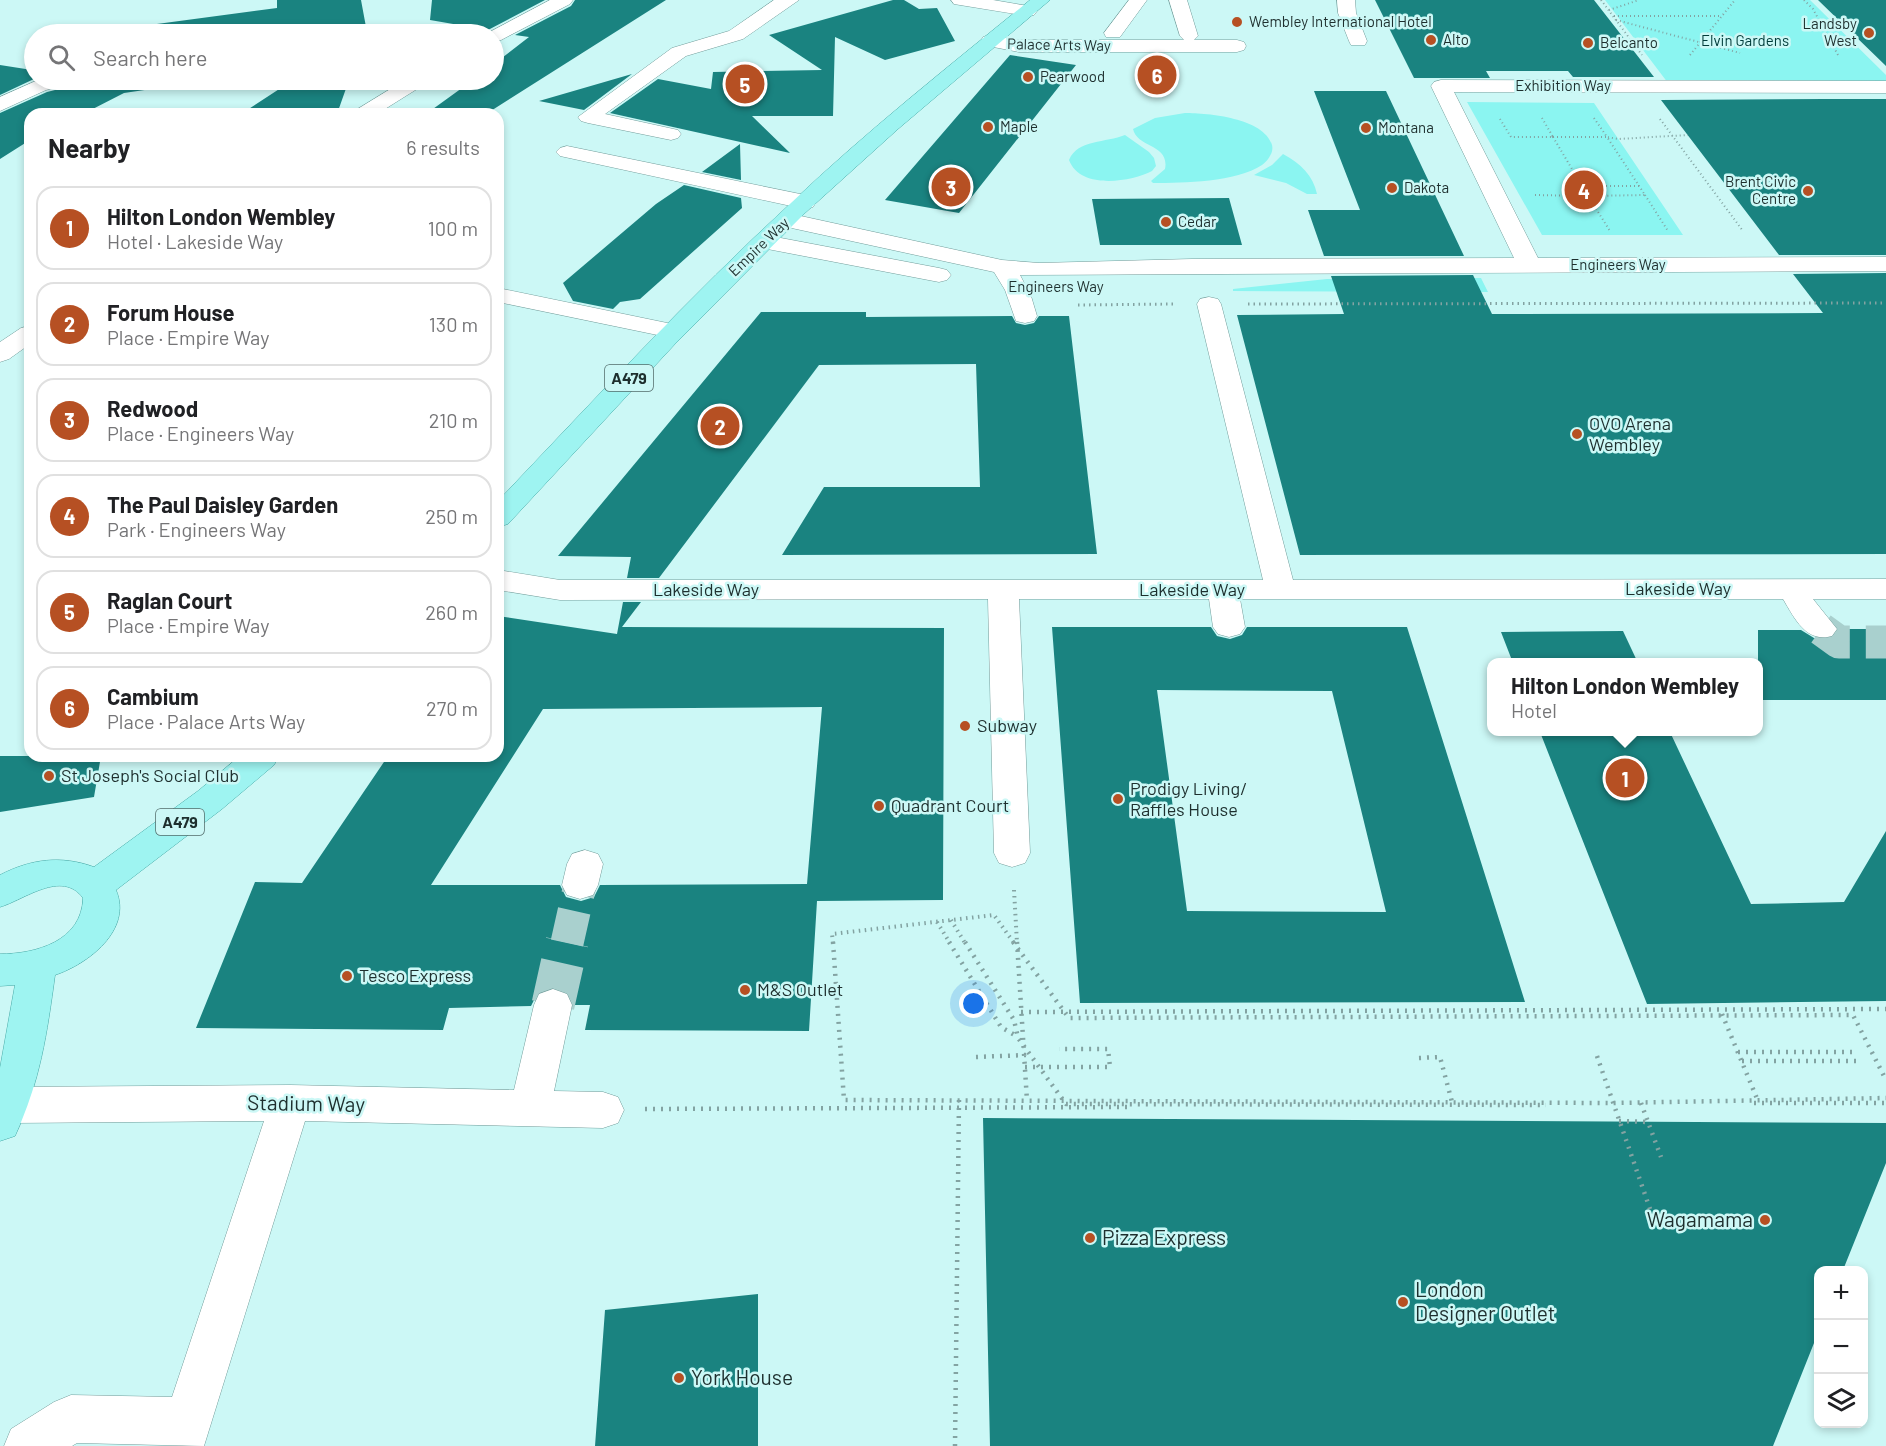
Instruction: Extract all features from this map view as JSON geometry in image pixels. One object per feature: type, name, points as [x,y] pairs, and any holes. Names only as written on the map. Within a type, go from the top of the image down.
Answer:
[{"type":"main road","name":"Empire Way","points":[[504,512],[672,331],[787,220],[900,116],[1034,6]]},
{"type":"main road","name":"A479","points":[[96,885],[210,800],[255,762]]},
{"type":"main road","points":[[0,892],[35,876],[71,873],[96,885],[101,898],[101,913],[93,929],[78,945],[59,958],[19,969],[23,1057],[5,1114]]},
{"type":"street","points":[[504,31],[564,0]]},
{"type":"street","points":[[671,134],[588,117],[679,52],[736,35],[780,4],[790,0]]},
{"type":"street","points":[[960,0],[1034,6]]},
{"type":"street","points":[[1113,33],[1138,0]]},
{"type":"street","points":[[1178,0],[1189,36]]},
{"type":"street","points":[[1346,0],[1347,13],[1358,41]]},
{"type":"street","name":"Palace Arts Way","points":[[990,41],[1019,46],[1237,46]]},
{"type":"street","name":"Exhibition Way","points":[[1530,266],[1442,86],[1886,87]]},
{"type":"street","points":[[0,105],[30,90]]},
{"type":"street","points":[[373,108],[402,90]]},
{"type":"street","points":[[567,152],[806,202]]},
{"type":"street","name":"Engineers Way","points":[[787,220],[1002,267],[1039,270],[1192,266],[1886,264]]},
{"type":"street","name":"Engineers Way","points":[[765,242],[863,262],[1015,287],[1137,286],[1350,266]]},
{"type":"street","points":[[1002,267],[1023,304],[1025,316]]},
{"type":"street","points":[[504,296],[672,331]]},
{"type":"street","points":[[1209,304],[1281,590]]},
{"type":"street","points":[[0,354],[24,337]]},
{"type":"street","name":"Lakeside Way","points":[[504,580],[560,590],[1886,588]]},
{"type":"street","points":[[1792,589],[1806,612],[1821,629]]},
{"type":"street","points":[[1003,590],[1012,853]]},
{"type":"street","points":[[1223,590],[1230,627]]},
{"type":"street","points":[[530,1108],[553,1005]]},
{"type":"street","points":[[28,1446],[71,1419],[184,1434],[290,1103]]},
{"type":"street","name":"Stadium Way","points":[[5,1114],[290,1103],[603,1110]]},
{"type":"path","points":[[1601,0],[1666,86],[1735,0]]},
{"type":"path","points":[[1609,10],[1639,0]]},
{"type":"path","points":[[1804,0],[1819,20]]},
{"type":"path","points":[[1613,16],[1722,16]]},
{"type":"path","points":[[1636,88],[1769,265]]},
{"type":"path","points":[[1541,117],[1609,231],[1619,231]]},
{"type":"path","points":[[1594,117],[1669,231],[1659,231]]},
{"type":"path","points":[[1500,118],[1511,137],[1618,139],[1688,135]]},
{"type":"path","points":[[1581,186],[1639,186]]},
{"type":"path","points":[[1530,195],[1645,195]]},
{"type":"path","points":[[1302,303],[1886,303]]},
{"type":"path","points":[[1078,304],[1170,304]]},
{"type":"path","points":[[1012,853],[1027,1056],[1025,1067],[1027,1101],[1886,1103]]},
{"type":"path","points":[[1601,1103],[844,1100],[832,934],[994,915],[1069,1018],[1853,1015],[1886,1080]]},
{"type":"path","points":[[951,920],[1014,1020],[1018,1038],[1027,1056],[1066,1104],[1546,1105]]},
{"type":"path","points":[[936,922],[1001,1027],[1018,1038]]},
{"type":"path","points":[[1022,1012],[1886,1009]]},
{"type":"path","points":[[1720,1010],[1759,1103]]},
{"type":"path","points":[[1025,1067],[1110,1067],[1108,1049],[1059,1048]]},
{"type":"path","points":[[1738,1052],[1852,1052]]},
{"type":"path","points":[[992,1059],[976,1057],[1027,1056]]},
{"type":"path","points":[[1597,1056],[1650,1209]]},
{"type":"path","points":[[1426,1058],[1419,1058],[1440,1057],[1453,1105]]},
{"type":"path","points":[[1742,1061],[1856,1061]]},
{"type":"path","points":[[1613,1103],[1886,1098]]},
{"type":"path","points":[[955,1446],[959,1100]]},
{"type":"path","points":[[1641,1103],[1660,1157]]},
{"type":"path","points":[[603,1110],[1170,1106]]},
{"type":"path","points":[[1619,1121],[1648,1122]]},
{"type":"green space","name":"Elvin Gardens","points":[[1605,0],[1810,0],[1886,75],[1886,83],[1668,83]]},
{"type":"green space","points":[[1467,102],[1594,103],[1683,235],[1542,235]]},
{"type":"green space","points":[[1185,113],[1221,116],[1247,123],[1267,136],[1272,145],[1270,156],[1262,165],[1238,175],[1179,183],[1153,183],[1151,181],[1165,169],[1163,155],[1140,140],[1133,129],[1155,118]]},
{"type":"green space","points":[[1125,135],[1154,158],[1156,166],[1152,171],[1132,178],[1095,180],[1075,170],[1069,160],[1079,148]]},
{"type":"green space","points":[[1283,154],[1305,171],[1313,181],[1317,194],[1307,194],[1286,183],[1254,175],[1272,165]]},
{"type":"green space","points":[[1481,278],[1488,292],[1233,291],[1233,289],[1327,279]]},
{"type":"building","points":[[277,0],[361,0],[365,24],[157,24],[277,8]]},
{"type":"building","points":[[432,0],[545,0],[499,24],[453,24],[430,20]]},
{"type":"building","points":[[575,0],[666,0],[495,108],[434,108],[459,90],[504,90],[504,56],[529,37],[515,35],[571,6]]},
{"type":"building","points":[[893,0],[904,0],[919,9],[937,8],[955,41],[885,60],[835,37],[833,116],[752,116],[790,153],[610,113],[658,79],[711,89],[713,72],[822,70],[769,35]]},
{"type":"building","points":[[1375,0],[1594,0],[1654,77],[1573,77],[1568,71],[1486,71],[1490,78],[1414,78]]},
{"type":"building","name":"Landsby West","points":[[1818,0],[1886,0],[1886,66]]},
{"type":"building","points":[[1010,55],[1076,65],[959,213],[885,200]]},
{"type":"building","points":[[0,65],[24,69],[24,84],[0,95]]},
{"type":"building","points":[[632,74],[584,110],[539,101]]},
{"type":"building","points":[[55,90],[145,90],[124,93],[95,108],[24,108],[24,144],[0,159],[0,113]]},
{"type":"building","points":[[278,90],[345,90],[339,108],[250,108]]},
{"type":"building","points":[[1314,91],[1386,91],[1464,256],[1324,256],[1308,210],[1360,210]]},
{"type":"building","name":"Brent Civic Centre","points":[[1886,99],[1886,255],[1779,255],[1661,100]]},
{"type":"building","points":[[740,144],[741,180],[702,172]]},
{"type":"building","points":[[684,185],[741,198],[742,208],[640,299],[620,302],[613,309],[573,301],[563,283],[656,204]]},
{"type":"building","name":"Cedar","points":[[1229,198],[1242,245],[1100,245],[1092,199]]},
{"type":"building","name":"OVO Arena Wembley","points":[[1886,273],[1886,554],[1300,555],[1237,315],[1344,314],[1331,276],[1473,275],[1492,314],[1823,313],[1793,274]]},
{"type":"building","points":[[761,312],[866,312],[866,317],[1012,316],[1016,323],[1025,325],[1034,323],[1039,316],[1069,316],[1097,554],[782,555],[824,487],[980,487],[976,364],[819,365],[659,578],[627,578],[631,557],[558,556]]},
{"type":"building","name":"Quadrant Court","points":[[623,602],[641,602],[622,627],[944,628],[943,900],[817,901],[809,1031],[585,1030],[590,1005],[574,1005],[568,992],[554,987],[538,992],[531,1006],[449,1008],[443,1030],[196,1028],[255,882],[302,883],[384,762],[504,762],[504,617],[617,634]],"holes":[[[822,707],[807,884],[600,885],[594,897],[581,901],[566,897],[560,885],[431,885],[543,709]]]},
{"type":"building","name":"Prodigy Living/ Raffles House","points":[[1052,627],[1211,627],[1217,636],[1230,639],[1242,635],[1247,627],[1407,627],[1525,1002],[1080,1003]],"holes":[[[1157,690],[1332,691],[1386,912],[1187,911]]]},
{"type":"building","points":[[1839,629],[1886,629],[1886,700],[1763,700],[1763,658],[1758,658],[1758,630],[1801,630],[1814,638],[1834,637]]},
{"type":"building","points":[[1623,631],[1636,658],[1511,658],[1501,632]]},
{"type":"building","points":[[1542,736],[1672,736],[1751,904],[1844,902],[1886,831],[1886,1001],[1647,1004]]},
{"type":"building","name":"St Joseph's Social Club","points":[[0,756],[24,756],[24,762],[100,762],[94,797],[0,812]]},
{"type":"building","name":"London Designer Outlet","points":[[983,1118],[1886,1123],[1886,1163],[1845,1266],[1814,1266],[1814,1343],[1773,1446],[990,1446]]},
{"type":"building","name":"York House","points":[[758,1294],[758,1446],[595,1446],[605,1310]]},
{"type":"tunnel","points":[[1821,629],[1839,642],[1886,642]]},
{"type":"tunnel","points":[[567,943],[580,885]]},
{"type":"tunnel","points":[[553,1005],[567,942]]},
{"type":"place","name":"Wembley International Hotel","points":[[1237,22]]},
{"type":"place","name":"Landsby West","points":[[1869,33]]},
{"type":"place","name":"Alto","points":[[1431,40]]},
{"type":"place","name":"Belcanto","points":[[1588,43]]},
{"type":"place","name":"Cambium","points":[[1157,75]]},
{"type":"place","name":"Pearwood","points":[[1028,77]]},
{"type":"place","name":"Raglan Court","points":[[745,84]]},
{"type":"place","name":"Maple","points":[[988,127]]},
{"type":"place","name":"Montana","points":[[1366,128]]},
{"type":"place","name":"Redwood","points":[[951,187]]},
{"type":"place","name":"Dakota","points":[[1392,188]]},
{"type":"place","name":"The Paul Daisley Garden","points":[[1584,190]]},
{"type":"place","name":"Brent Civic Centre","points":[[1808,191]]},
{"type":"place","name":"Cedar","points":[[1166,222]]},
{"type":"place","name":"Forum House","points":[[720,426]]},
{"type":"place","name":"OVO Arena Wembley","points":[[1577,434]]},
{"type":"place","name":"Subway","points":[[965,726]]},
{"type":"place","name":"St Joseph's Social Club","points":[[49,776]]},
{"type":"place","name":"Hilton London Wembley","points":[[1625,778]]},
{"type":"place","name":"Prodigy Living/ Raffles House","points":[[1118,799]]},
{"type":"place","name":"Quadrant Court","points":[[879,806]]},
{"type":"place","name":"Tesco Express","points":[[347,976]]},
{"type":"place","name":"M&S Outlet","points":[[745,990]]},
{"type":"place","name":"Wagamama","points":[[1765,1220]]},
{"type":"place","name":"Pizza Express","points":[[1090,1238]]},
{"type":"place","name":"London Designer Outlet","points":[[1403,1302]]},
{"type":"place","name":"York House","points":[[679,1378]]}]
